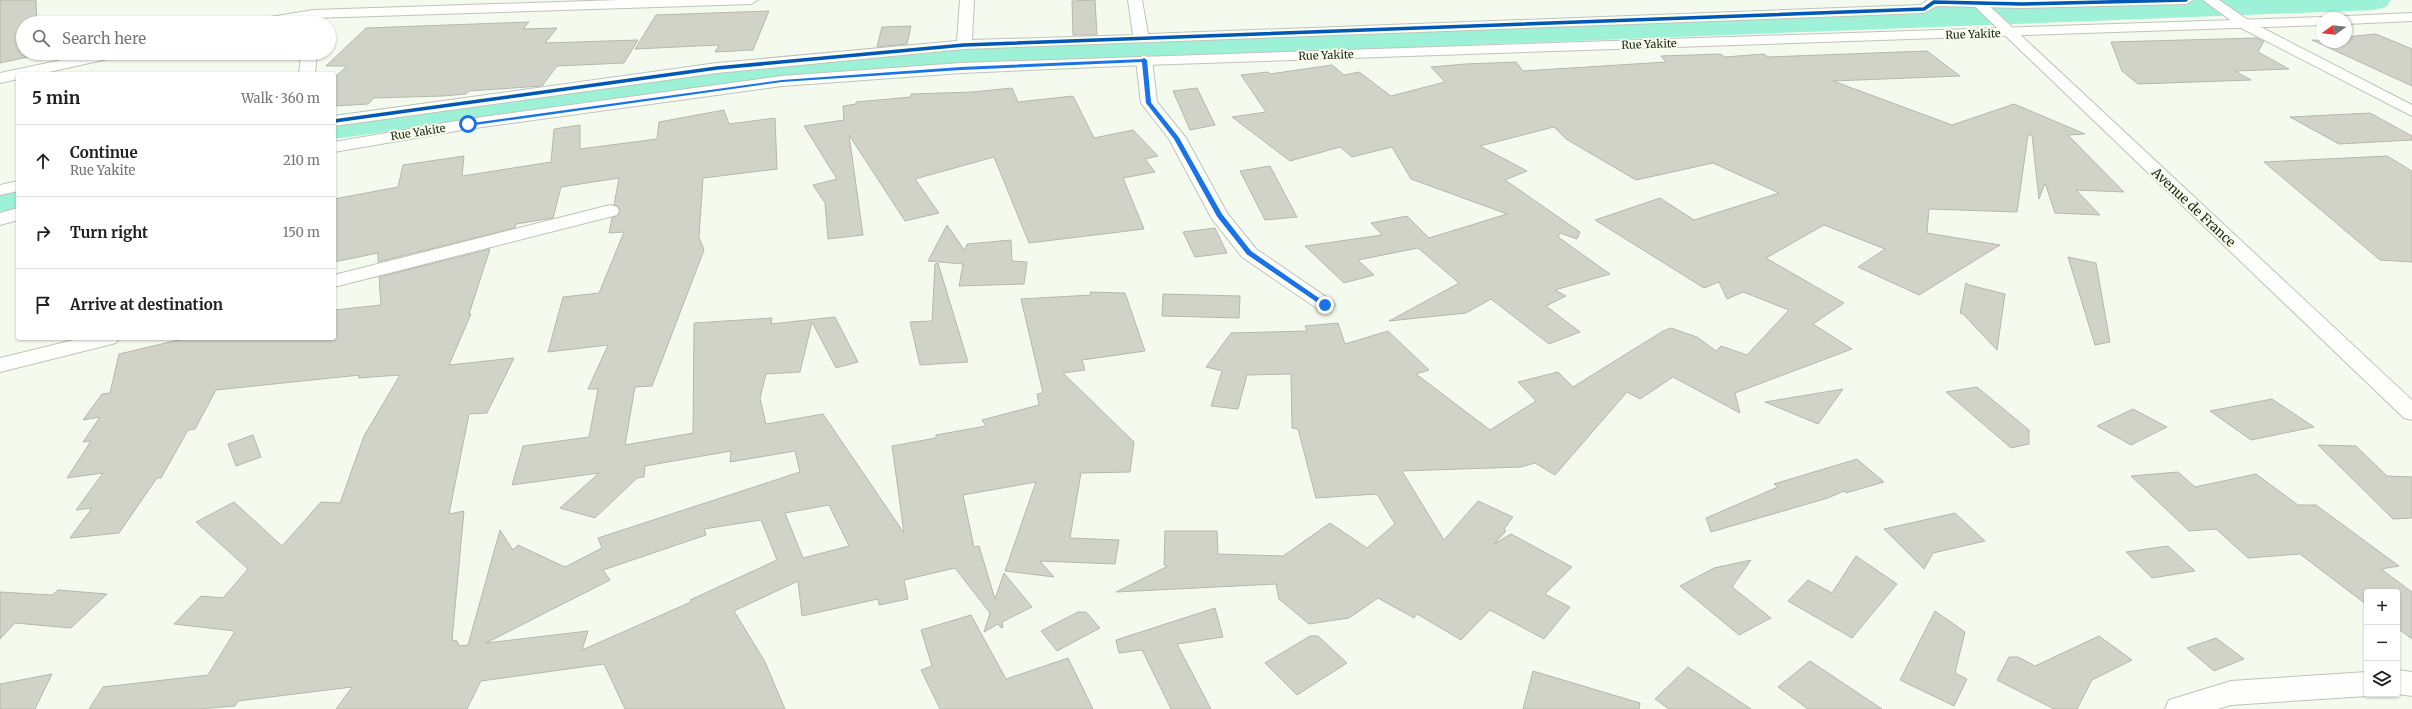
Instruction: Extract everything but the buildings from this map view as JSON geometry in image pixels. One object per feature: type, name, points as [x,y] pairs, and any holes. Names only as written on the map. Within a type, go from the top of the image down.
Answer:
[{"type":"street","points":[[314,16],[323,0]]},
{"type":"street","points":[[336,17],[752,0]]},
{"type":"street","points":[[964,45],[967,0]]},
{"type":"street","points":[[1135,0],[1141,39]]},
{"type":"street","points":[[336,121],[717,68],[964,45],[1495,27],[1924,9],[1934,2],[2022,4],[2186,0]]},
{"type":"street","points":[[2210,0],[2243,23],[2412,111]]},
{"type":"street","name":"Avenue de France","points":[[1978,3],[2412,413]]},
{"type":"street","points":[[2352,20],[2412,17]]},
{"type":"street","name":"Rue Yakite","points":[[336,146],[468,124],[782,81],[961,68],[2004,28],[2316,21]]},
{"type":"street","points":[[28,72],[84,60]]},
{"type":"street","points":[[307,72],[308,60]]},
{"type":"street","points":[[1144,60],[1149,103],[1177,138],[1219,215],[1249,253],[1325,305]]},
{"type":"street","points":[[0,78],[16,75]]},
{"type":"street","points":[[0,190],[16,186]]},
{"type":"street","points":[[336,280],[610,211]]},
{"type":"street","points":[[0,218],[16,214]]},
{"type":"street","points":[[0,365],[100,340]]},
{"type":"street","points":[[2400,682],[2412,684]]},
{"type":"street","points":[[2180,709],[2231,693],[2364,684]]},
{"type":"waterway","points":[[336,127],[697,77],[928,55],[2374,0]]},
{"type":"waterway","points":[[0,199],[16,195]]},
{"type":"cycle path","points":[[336,121],[717,68],[964,45],[1487,27],[1924,9],[1934,2],[2022,4],[2186,0]]},
{"type":"cycle path","points":[[1144,60],[1149,103],[1177,138],[1219,215],[1249,253],[1325,305]]},
{"type":"route","points":[[468,124],[782,81],[961,68],[1144,60],[1149,103],[1161,122],[1177,138],[1219,215],[1249,253],[1325,305]]}]
